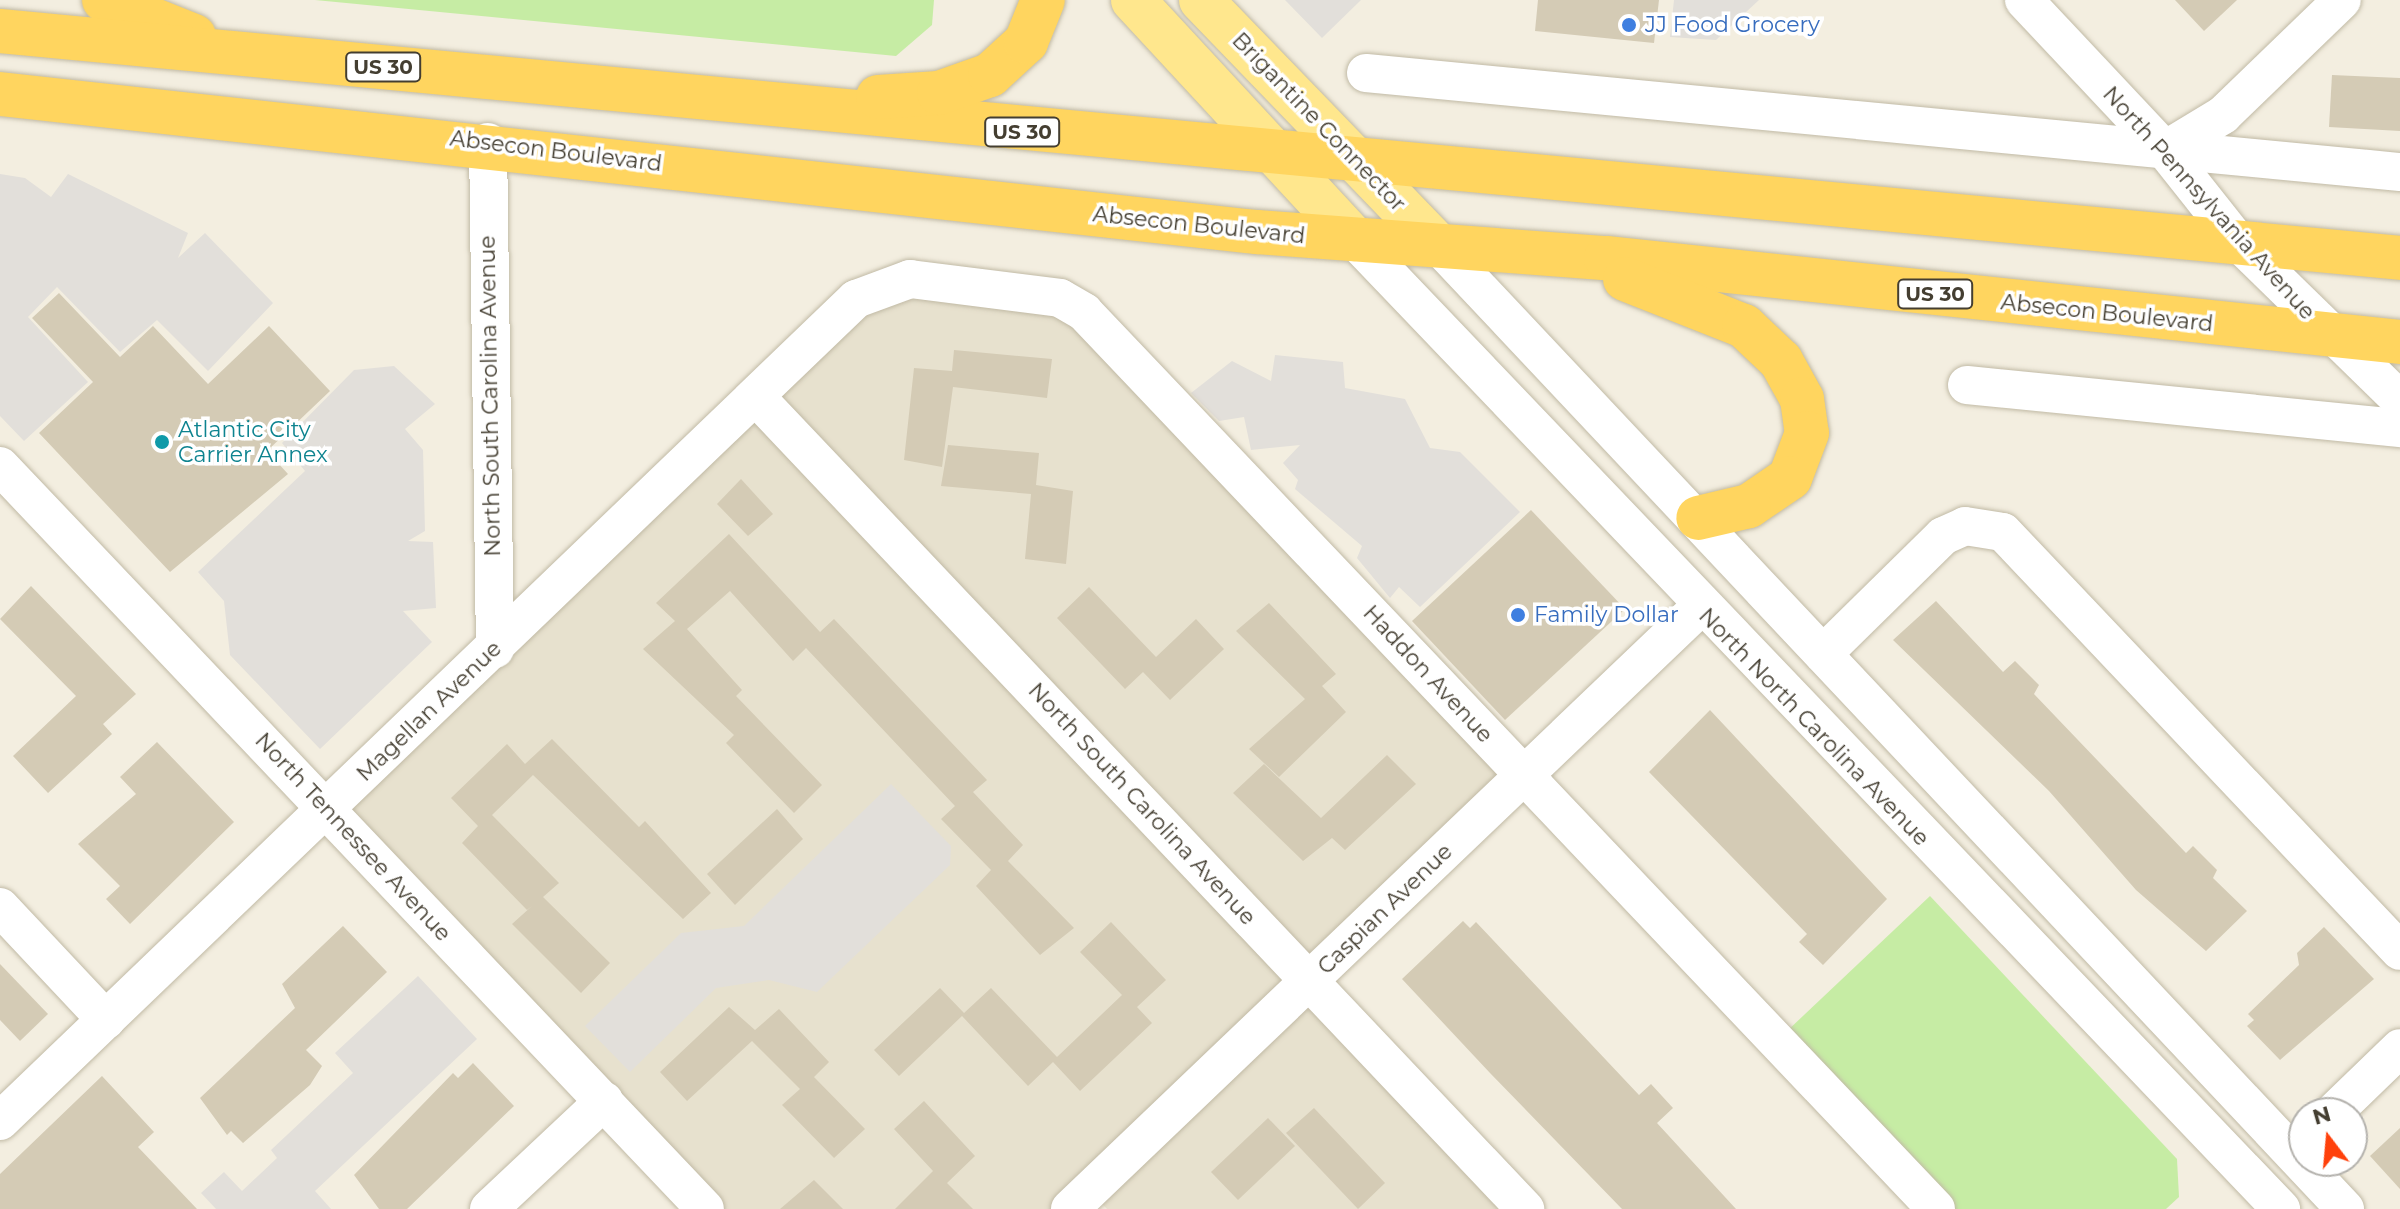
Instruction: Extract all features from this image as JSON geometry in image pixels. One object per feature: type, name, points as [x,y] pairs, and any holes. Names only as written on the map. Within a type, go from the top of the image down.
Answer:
[{"type":"highway","points":[[104,0],[241,55]]},
{"type":"highway","points":[[767,100],[909,96],[964,86],[1010,60],[1043,0]]},
{"type":"highway","name":"US 30","points":[[0,31],[767,100],[1279,156],[2400,258]]},
{"type":"highway","name":"Absecon Boulevard","points":[[0,94],[488,142],[1354,239],[1542,253],[2400,342]]},
{"type":"highway","points":[[1542,253],[1726,314],[1762,340],[1794,382],[1807,433],[1790,478],[1749,506],[1698,518]]},
{"type":"main road","points":[[1133,0],[1354,239]]},
{"type":"main road","name":"Brigantine Connector","points":[[1201,0],[1437,244]]},
{"type":"street","name":"North Pennsylvania Avenue","points":[[2024,0],[2165,150],[2237,241],[2328,336],[2400,400]]},
{"type":"street","points":[[2165,150],[2223,115],[2342,0]]},
{"type":"street","points":[[1366,73],[2400,172]]},
{"type":"street","name":"North South Carolina Avenue","points":[[488,142],[495,649]]},
{"type":"street","name":"North North Carolina Avenue","points":[[1354,239],[2258,1201]]},
{"type":"street","points":[[1437,244],[1823,654],[2288,1137]]},
{"type":"street","name":"Haddon Avenue","points":[[856,299],[910,279],[1060,298],[1084,312],[1936,1209]]},
{"type":"street","name":"Magellan Avenue","points":[[0,1121],[758,399],[856,299]]},
{"type":"street","points":[[1967,385],[2400,428]]},
{"type":"street","name":"North South Carolina Avenue","points":[[758,399],[1525,1209]]},
{"type":"street","name":"North Tennessee Avenue","points":[[0,466],[705,1209]]},
{"type":"street","points":[[1823,654],[1943,536],[1965,526],[2003,532],[2400,951]]},
{"type":"street","name":"Caspian Avenue","points":[[1089,1203],[1310,981],[1699,608]]},
{"type":"street","points":[[0,907],[106,1020]]},
{"type":"street","points":[[2349,1097],[2400,1048]]},
{"type":"street","points":[[489,1209],[604,1101]]},
{"type":"street","points":[[2258,1201],[2288,1160]]},
{"type":"street","points":[[2321,1177],[2345,1209]]},
{"type":"shaded area","points":[[1285,0],[1361,0],[1322,38]]},
{"type":"shaded area","points":[[1674,0],[1759,0],[1716,40],[1670,37]]},
{"type":"shaded area","points":[[0,174],[25,178],[51,197],[68,174],[188,233],[178,258],[205,233],[273,303],[208,371],[157,320],[120,352],[57,287],[28,317],[88,382],[24,441],[0,416]]},
{"type":"shaded area","points":[[1046,296],[1525,777],[1310,981],[1525,1209],[1107,1209],[1090,1191],[1070,1209],[705,1209],[326,810],[856,299]]},
{"type":"shaded area","points":[[1275,355],[1343,362],[1345,388],[1405,399],[1430,448],[1460,452],[1520,512],[1420,607],[1399,587],[1390,598],[1357,558],[1362,546],[1295,489],[1298,480],[1283,463],[1300,445],[1251,450],[1244,417],[1219,421],[1191,393],[1232,361],[1271,381]]},
{"type":"shaded area","points":[[394,366],[435,404],[405,429],[423,450],[425,531],[408,541],[433,542],[436,608],[403,611],[432,642],[320,749],[230,655],[224,601],[198,572],[305,471],[282,443],[354,370]]},
{"type":"shaded area","points":[[891,784],[951,846],[950,865],[817,992],[769,980],[716,988],[630,1072],[585,1026],[681,933],[744,926]]},
{"type":"shaded area","points":[[418,976],[477,1039],[315,1191],[331,1209],[216,1209],[201,1193],[224,1172],[242,1191],[277,1158],[271,1150],[353,1073],[335,1053]]},
{"type":"green space","points":[[315,0],[934,0],[932,25],[896,56]]},
{"type":"green space","points":[[1930,896],[2177,1159],[2179,1197],[2166,1209],[1954,1209],[1786,1032]]},
{"type":"building","points":[[1538,0],[1659,0],[1654,43],[1535,31]]},
{"type":"building","points":[[2175,0],[2237,0],[2204,31]]},
{"type":"building","points":[[2332,75],[2400,78],[2400,131],[2329,127]]},
{"type":"building","name":"Atlantic City Carrier Annex","points":[[59,293],[120,357],[153,326],[208,384],[269,326],[330,391],[267,451],[288,474],[170,572],[39,433],[93,382],[32,318]]},
{"type":"building","points":[[954,350],[1052,359],[1047,398],[953,387],[942,467],[904,460],[914,368],[952,371]]},
{"type":"building","points":[[948,445],[1039,453],[1036,485],[1073,491],[1066,564],[1025,559],[1031,494],[941,486]]},
{"type":"building","points":[[741,479],[773,514],[748,536],[717,504]]},
{"type":"building","name":"Family Dollar","points":[[1531,510],[1625,609],[1505,720],[1412,621]]},
{"type":"building","points":[[729,534],[820,632],[834,619],[987,780],[973,792],[1023,845],[1008,861],[1074,928],[1040,955],[976,886],[991,870],[941,819],[955,806],[806,648],[793,661],[730,591],[687,629],[742,690],[736,696],[822,785],[794,813],[726,743],[734,735],[643,649],[675,621],[656,603]]},
{"type":"building","points":[[31,586],[136,694],[103,724],[112,734],[48,793],[13,756],[76,696],[0,619]]},
{"type":"building","points":[[1089,587],[1156,657],[1196,619],[1224,649],[1170,700],[1143,672],[1125,689],[1057,618]]},
{"type":"building","points":[[1936,601],[2003,672],[2015,661],[2039,685],[2034,694],[2186,853],[2193,846],[2217,870],[2213,878],[2247,911],[2206,951],[2136,890],[2049,791],[1893,640]]},
{"type":"building","points":[[1269,603],[1336,674],[1322,686],[1346,712],[1279,777],[1249,749],[1305,699],[1236,631]]},
{"type":"building","points":[[1710,710],[1887,899],[1823,965],[1799,942],[1807,934],[1649,772]]},
{"type":"building","points":[[552,739],[639,827],[645,821],[711,893],[683,919],[533,775],[492,815],[559,883],[543,897],[610,963],[581,993],[512,924],[532,906],[527,910],[462,843],[478,826],[451,798],[507,744],[525,764]]},
{"type":"building","points":[[157,742],[234,822],[130,924],[106,899],[120,886],[78,844],[136,794],[120,777]]},
{"type":"building","points":[[1387,755],[1416,784],[1345,850],[1332,838],[1303,861],[1233,793],[1264,764],[1321,818]]},
{"type":"building","points":[[777,809],[803,839],[735,905],[707,874]]},
{"type":"building","points":[[1463,921],[1470,928],[1476,922],[1639,1095],[1651,1084],[1673,1108],[1657,1123],[1736,1209],[1622,1209],[1490,1073],[1402,979]]},
{"type":"building","points":[[1111,922],[1166,980],[1137,1007],[1152,1023],[1080,1091],[1053,1062],[1028,1086],[962,1016],[899,1076],[874,1050],[940,988],[964,1013],[991,988],[1057,1057],[1122,995],[1080,952]]},
{"type":"building","points":[[343,926],[387,972],[306,1050],[322,1066],[310,1085],[243,1143],[231,1131],[227,1135],[200,1098],[295,1008],[282,984]]},
{"type":"building","points":[[2324,927],[2374,979],[2280,1060],[2247,1026],[2254,1020],[2248,1014],[2299,965],[2297,953]]},
{"type":"building","points":[[0,964],[48,1014],[20,1041],[0,1020]]},
{"type":"building","points":[[729,1007],[755,1030],[779,1009],[829,1062],[814,1077],[865,1129],[834,1158],[782,1105],[800,1089],[752,1041],[687,1101],[660,1072]]},
{"type":"building","points":[[473,1063],[514,1106],[407,1209],[379,1209],[354,1175],[453,1073],[458,1078]]},
{"type":"building","points":[[102,1076],[154,1132],[138,1147],[197,1209],[0,1209],[0,1174]]},
{"type":"building","points":[[924,1101],[975,1156],[947,1183],[973,1209],[895,1209],[933,1171],[894,1129]]},
{"type":"building","points":[[1314,1108],[1385,1183],[1358,1209],[1286,1133]]},
{"type":"building","points":[[1268,1118],[1295,1146],[1238,1200],[1211,1172]]},
{"type":"building","points":[[2400,1128],[2400,1189],[2370,1156]]},
{"type":"building","points":[[814,1180],[843,1209],[780,1209]]},
{"type":"place","name":"JJ Food Grocery","points":[[1629,25]]},
{"type":"place","name":"Atlantic City Carrier Annex","points":[[162,442]]},
{"type":"place","name":"Family Dollar","points":[[1518,615]]}]
